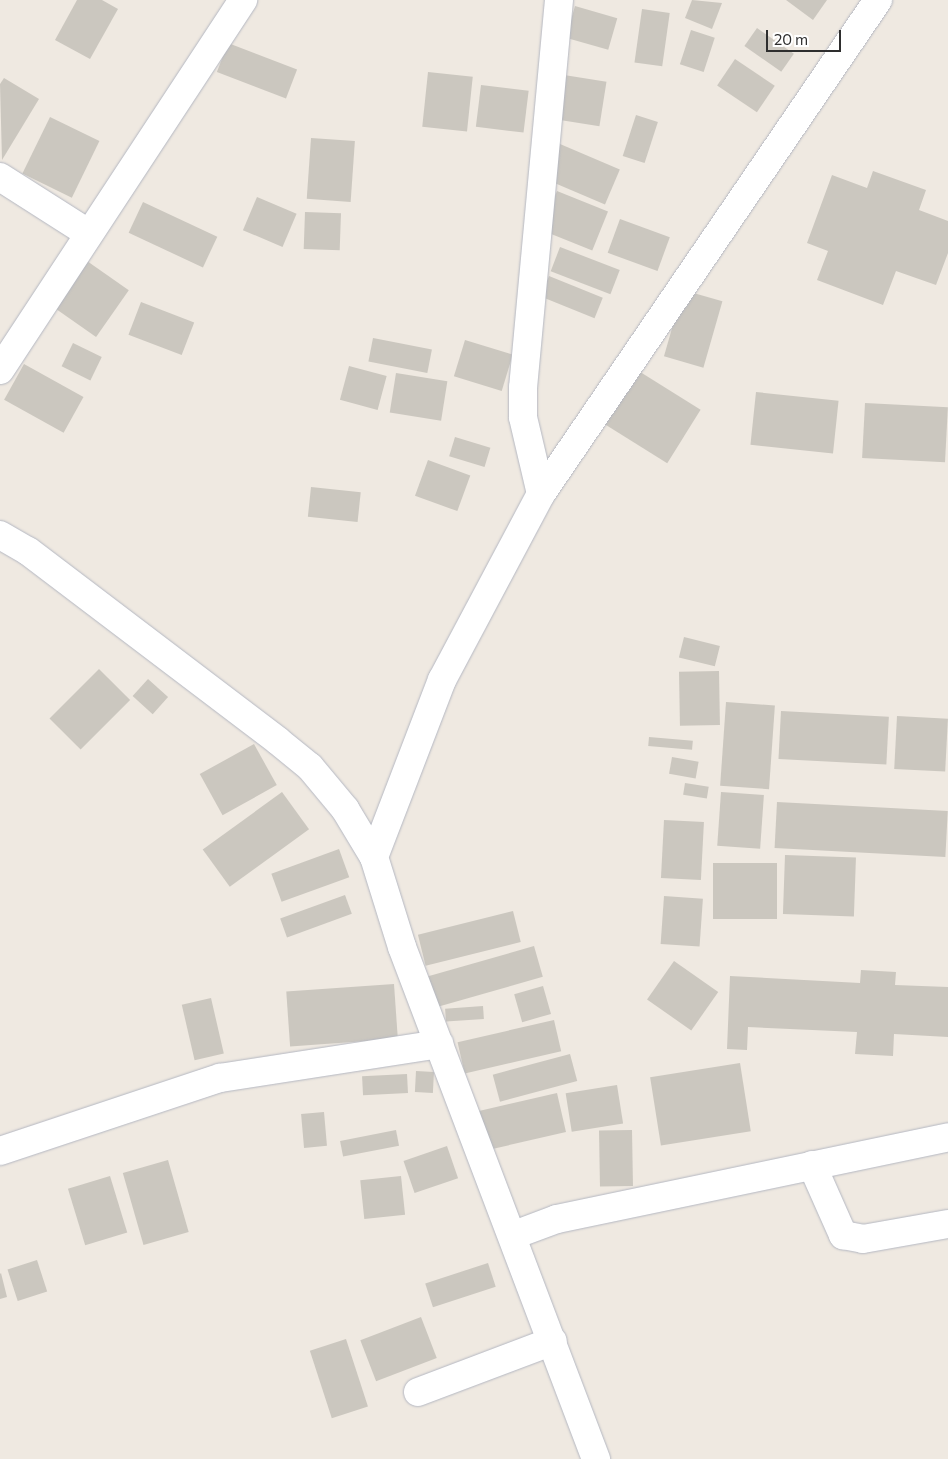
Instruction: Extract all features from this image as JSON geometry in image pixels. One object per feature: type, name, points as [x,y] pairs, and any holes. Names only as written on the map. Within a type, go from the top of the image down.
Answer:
[{"type":"street","points":[[0,370],[88,233],[243,0]]},
{"type":"street","points":[[541,494],[523,417],[523,388],[559,0]]},
{"type":"street","points":[[374,857],[442,680],[541,494],[878,0]]},
{"type":"street","points":[[0,177],[88,233]]},
{"type":"street","points":[[0,536],[35,557],[310,767],[345,809],[374,857],[402,947],[514,1235],[596,1459]]},
{"type":"street","points":[[0,1151],[220,1078],[440,1044]]},
{"type":"street","points":[[514,1235],[557,1219],[948,1137]]},
{"type":"street","points":[[812,1165],[843,1235],[862,1239],[948,1224]]},
{"type":"street","points":[[418,1392],[552,1341]]},
{"type":"building","points":[[77,0],[102,0],[118,9],[90,59],[55,40]]},
{"type":"building","points":[[692,0],[722,3],[712,29],[685,18]]},
{"type":"building","points":[[786,0],[827,0],[813,20]]},
{"type":"building","points":[[575,6],[617,18],[608,50],[566,38]]},
{"type":"building","points":[[642,9],[670,13],[662,66],[634,62]]},
{"type":"building","points":[[757,28],[794,54],[781,72],[744,46]]},
{"type":"building","points":[[691,30],[715,38],[704,72],[680,64]]},
{"type":"building","points":[[228,43],[297,70],[286,98],[217,72]]},
{"type":"building","points":[[735,59],[775,86],[757,112],[717,86]]},
{"type":"building","points":[[428,72],[473,77],[467,131],[422,127]]},
{"type":"building","points":[[564,75],[606,82],[599,126],[557,119]]},
{"type":"building","points":[[4,78],[39,99],[2,160],[0,84]]},
{"type":"building","points":[[481,85],[529,91],[524,133],[476,127]]},
{"type":"building","points":[[636,115],[658,122],[645,163],[623,156]]},
{"type":"building","points":[[50,117],[99,141],[72,198],[22,174]]},
{"type":"building","points":[[311,138],[355,141],[351,202],[307,199]]},
{"type":"building","points":[[560,144],[620,169],[605,204],[545,179]]},
{"type":"building","points":[[873,171],[926,190],[919,210],[948,221],[948,253],[936,285],[896,271],[883,305],[817,280],[828,251],[807,243],[832,175],[867,188]]},
{"type":"building","points":[[557,191],[608,212],[592,251],[541,230]]},
{"type":"building","points":[[257,197],[297,214],[283,247],[243,230]]},
{"type":"building","points":[[143,202],[217,237],[203,267],[129,233]]},
{"type":"building","points":[[305,212],[341,213],[340,250],[304,249]]},
{"type":"building","points":[[620,219],[670,237],[657,271],[608,253]]},
{"type":"building","points":[[560,247],[620,270],[610,294],[551,271]]},
{"type":"building","points":[[87,261],[129,290],[96,337],[54,308]]},
{"type":"building","points":[[549,276],[603,298],[595,318],[541,296]]},
{"type":"building","points":[[683,290],[722,301],[703,368],[664,356]]},
{"type":"building","points":[[141,302],[194,322],[182,355],[128,335]]},
{"type":"building","points":[[373,338],[432,349],[427,373],[368,362]]},
{"type":"building","points":[[465,340],[513,355],[502,391],[454,376]]},
{"type":"building","points":[[73,343],[102,357],[90,380],[62,366]]},
{"type":"building","points":[[24,364],[83,397],[64,433],[4,400]]},
{"type":"building","points":[[349,366],[387,376],[378,410],[340,400]]},
{"type":"building","points":[[637,370],[701,410],[667,463],[604,423]]},
{"type":"building","points":[[396,373],[447,381],[441,421],[390,413]]},
{"type":"building","points":[[756,392],[839,401],[833,453],[750,445]]},
{"type":"building","points":[[865,403],[948,407],[945,462],[862,458]]},
{"type":"building","points":[[455,437],[490,448],[485,467],[449,456]]},
{"type":"building","points":[[428,460],[470,475],[457,511],[415,496]]},
{"type":"building","points":[[311,487],[361,492],[358,522],[308,517]]},
{"type":"building","points":[[684,637],[720,646],[715,666],[679,657]]},
{"type":"building","points":[[99,669],[130,700],[81,750],[50,718]]},
{"type":"building","points":[[719,671],[720,725],[680,726],[679,672]]},
{"type":"building","points":[[148,679],[168,697],[153,714],[133,696]]},
{"type":"building","points":[[726,702],[775,705],[769,789],[720,786]]},
{"type":"building","points":[[781,711],[889,717],[886,765],[778,759]]},
{"type":"building","points":[[897,716],[948,719],[945,772],[894,769]]},
{"type":"building","points":[[649,737],[693,741],[692,750],[648,746]]},
{"type":"building","points":[[254,744],[277,785],[223,815],[200,774]]},
{"type":"building","points":[[672,757],[699,762],[696,778],[669,774]]},
{"type":"building","points":[[685,783],[709,787],[707,799],[683,795]]},
{"type":"building","points":[[282,792],[309,829],[230,887],[203,850]]},
{"type":"building","points":[[721,792],[764,795],[760,849],[717,846]]},
{"type":"building","points":[[777,802],[948,811],[945,857],[775,848]]},
{"type":"building","points":[[664,820],[704,822],[701,880],[661,878]]},
{"type":"building","points":[[339,849],[349,877],[282,902],[271,874]]},
{"type":"building","points":[[785,855],[856,857],[854,916],[783,914]]},
{"type":"building","points":[[713,863],[777,863],[777,919],[713,919]]},
{"type":"building","points":[[345,895],[352,914],[287,937],[280,919]]},
{"type":"building","points":[[664,896],[703,899],[700,947],[661,944]]},
{"type":"building","points":[[513,911],[521,942],[426,966],[418,935]]},
{"type":"building","points":[[534,946],[543,977],[437,1007],[428,976]]},
{"type":"building","points":[[674,961],[718,992],[691,1030],[647,1000]]},
{"type":"building","points":[[861,970],[896,972],[895,985],[948,987],[948,1037],[894,1034],[893,1056],[855,1054],[857,1032],[748,1027],[747,1050],[727,1049],[730,976],[860,983]]},
{"type":"building","points":[[394,984],[398,1039],[290,1046],[286,992]]},
{"type":"building","points":[[543,986],[551,1014],[522,1022],[514,994]]},
{"type":"building","points":[[211,998],[224,1054],[195,1060],[182,1005]]},
{"type":"building","points":[[483,1006],[484,1019],[446,1022],[445,1009]]},
{"type":"building","points":[[554,1020],[561,1051],[465,1073],[458,1042]]},
{"type":"building","points":[[570,1054],[577,1081],[500,1102],[493,1075]]},
{"type":"building","points":[[740,1063],[751,1131],[661,1145],[650,1077]]},
{"type":"building","points":[[416,1071],[434,1072],[433,1093],[415,1092]]},
{"type":"building","points":[[407,1074],[408,1093],[363,1095],[362,1076]]},
{"type":"building","points":[[617,1085],[623,1124],[572,1132],[566,1093]]},
{"type":"building","points":[[557,1093],[566,1132],[488,1150],[479,1111]]},
{"type":"building","points":[[324,1112],[327,1146],[304,1148],[301,1114]]},
{"type":"building","points":[[396,1130],[399,1146],[343,1157],[340,1141]]},
{"type":"building","points":[[632,1130],[633,1186],[600,1187],[599,1131]]},
{"type":"building","points":[[447,1146],[458,1178],[415,1193],[404,1161]]},
{"type":"building","points":[[168,1160],[189,1232],[143,1245],[123,1173]]},
{"type":"building","points":[[110,1176],[127,1232],[85,1245],[68,1189]]},
{"type":"building","points":[[401,1176],[405,1215],[364,1219],[360,1180]]},
{"type":"building","points":[[37,1260],[47,1291],[18,1301],[8,1270]]},
{"type":"building","points":[[488,1263],[496,1287],[433,1307],[425,1283]]},
{"type":"building","points":[[0,1274],[7,1297],[0,1299]]},
{"type":"building","points":[[421,1317],[437,1358],[376,1381],[360,1340]]},
{"type":"building","points":[[346,1339],[368,1407],[332,1418],[310,1351]]}]
